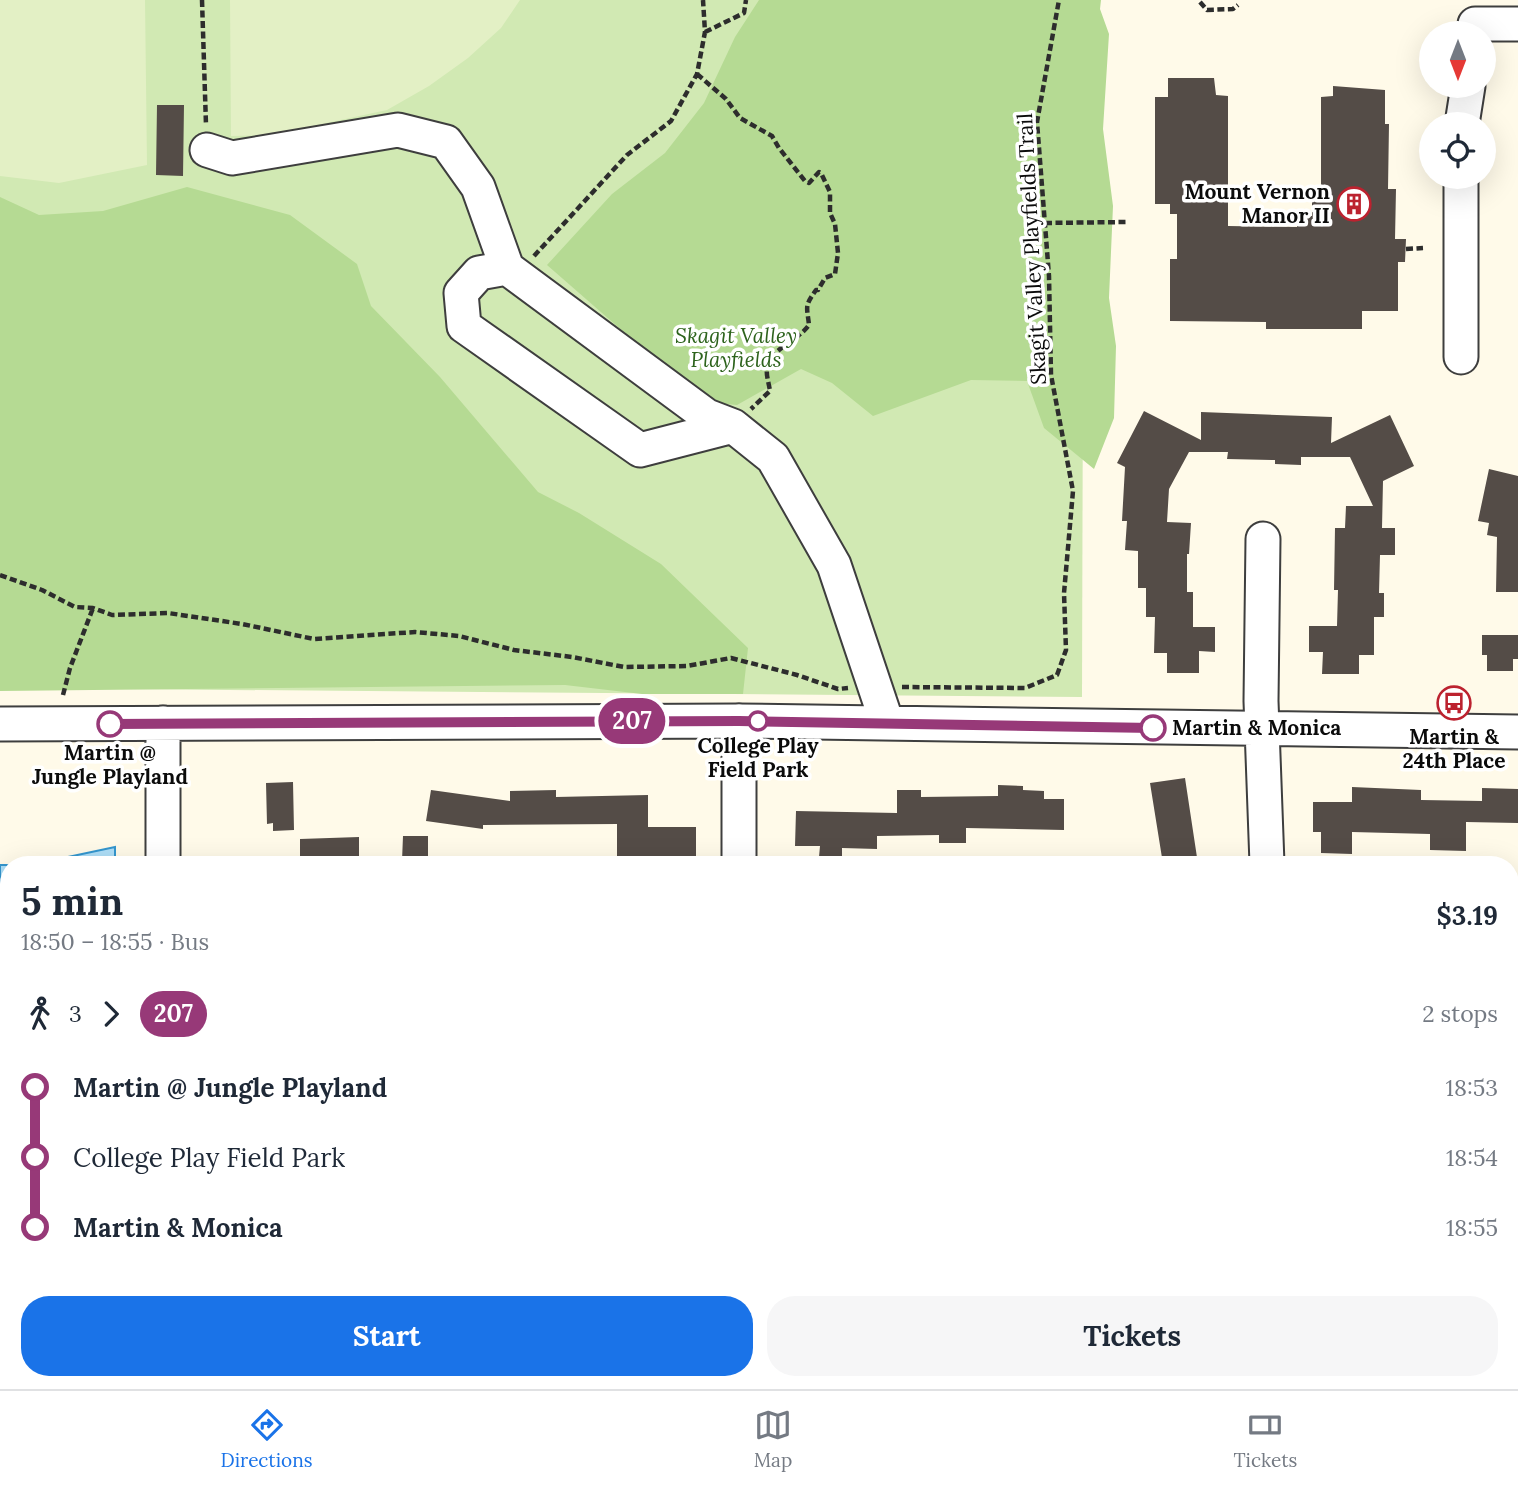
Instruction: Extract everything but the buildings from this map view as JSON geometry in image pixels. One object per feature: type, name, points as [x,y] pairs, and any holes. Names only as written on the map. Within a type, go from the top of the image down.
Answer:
[{"type":"street","points":[[1496,26],[1518,24]]},
{"type":"street","points":[[207,150],[233,158],[398,130],[446,142],[478,187],[501,272],[706,416],[733,426],[773,458],[834,565],[887,723]]},
{"type":"street","points":[[1461,189],[1461,356]]},
{"type":"street","points":[[501,272],[461,293],[464,326],[640,450],[733,426]]},
{"type":"street","points":[[1263,539],[1262,730],[1267,856]]},
{"type":"street","points":[[0,724],[739,721],[1518,732]]},
{"type":"street","points":[[739,721],[739,856]]},
{"type":"street","points":[[163,723],[163,856]]},
{"type":"path","points":[[202,0],[207,150]]},
{"type":"path","points":[[501,272],[627,155],[671,121],[697,74],[705,32],[703,0]]},
{"type":"path","points":[[705,32],[744,13],[746,0]]},
{"type":"path","name":"Skagit Valley Playfields Trail","points":[[0,575],[42,590],[75,607],[93,608],[112,615],[168,612],[314,639],[415,632],[459,636],[514,650],[624,667],[687,666],[731,658],[838,689],[876,685],[1025,688],[1057,675],[1066,650],[1063,593],[1073,491],[1051,375],[1049,276],[1037,122],[1059,0]]},
{"type":"path","points":[[1200,2],[1207,10],[1233,9],[1238,5]]},
{"type":"path","points":[[697,74],[708,81],[740,118],[772,136],[802,177],[811,182],[813,176],[821,173],[830,192],[830,213],[835,224],[838,253],[835,274],[825,278],[811,297],[805,311],[808,325],[801,336],[775,353],[769,362],[766,370],[770,391],[733,426]]},
{"type":"path","points":[[1045,223],[1127,222]]},
{"type":"path","points":[[1406,249],[1423,248]]},
{"type":"path","points":[[63,695],[70,668],[93,608]]},
{"type":"green space","name":"Skagit Valley Playfields","points":[[0,0],[1084,0],[1082,697],[0,688]]},
{"type":"green space","points":[[0,0],[145,0],[147,165],[59,183],[0,176]]},
{"type":"green space","points":[[230,0],[520,0],[501,28],[468,58],[429,86],[387,110],[271,135],[231,136]]},
{"type":"green space","points":[[759,0],[1101,0],[1100,9],[1109,34],[1103,129],[1113,206],[1109,298],[1116,346],[1114,418],[1094,469],[1044,428],[1027,381],[971,380],[873,416],[832,383],[801,369],[737,405],[704,402],[547,265],[612,194],[665,153],[704,103],[735,37]]},
{"type":"green space","points":[[187,187],[290,215],[357,264],[371,306],[440,377],[538,492],[579,513],[661,564],[748,648],[743,694],[642,694],[565,685],[0,691],[0,197],[39,215],[103,211]]},
{"type":"water","points":[[115,847],[115,856],[73,856]]},
{"type":"bus line","name":"207","points":[[110,724],[739,721],[1153,728]]},
{"type":"place","name":"Mount Vernon Manor II","points":[[1354,204]]},
{"type":"place","name":"Martin & 24th Place","points":[[1454,703]]},
{"type":"place","name":"College Play Field Park","points":[[758,721]]},
{"type":"place","name":"Martin @ Jungle Playland","points":[[110,724]]},
{"type":"place","name":"Martin & Monica","points":[[1153,728]]}]
